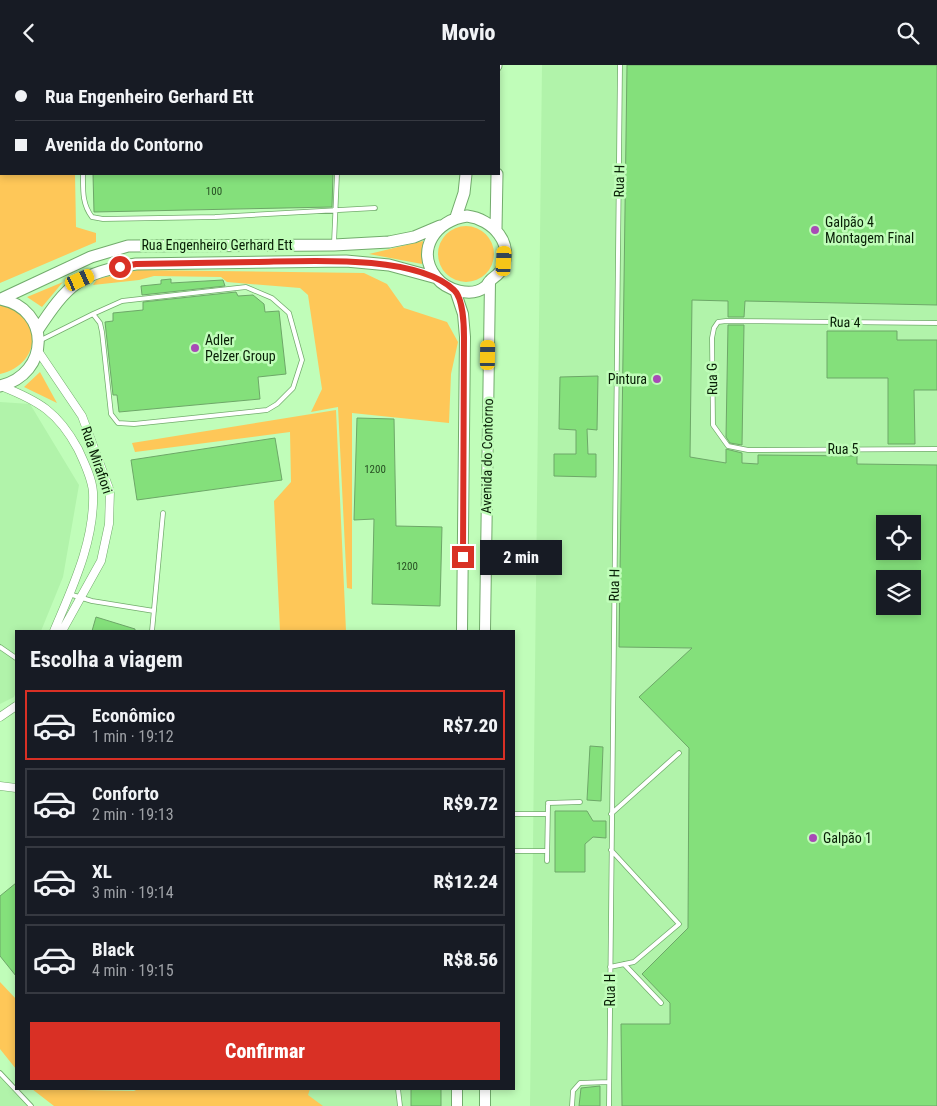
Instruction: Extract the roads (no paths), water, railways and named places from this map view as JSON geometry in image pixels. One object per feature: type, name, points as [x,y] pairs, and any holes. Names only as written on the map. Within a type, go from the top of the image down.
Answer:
[{"type":"main road","points":[[456,217],[464,193],[466,175]]},
{"type":"main road","points":[[496,175],[496,229],[503,244],[504,261],[501,272],[485,287],[476,291],[455,290],[437,278],[428,257],[433,235],[440,226],[456,217],[477,217],[496,229]]},
{"type":"main road","name":"Rua Engenheiro Gerhard Ett","points":[[1,299],[91,257],[128,246],[334,245],[389,242],[414,237],[440,226]]},
{"type":"main road","name":"Rua Engenheiro Gerhard Ett","points":[[0,385],[14,382],[25,374],[33,363],[38,341],[66,291],[80,280],[105,269],[136,264],[346,261],[389,265],[437,278]]},
{"type":"main road","points":[[1,299],[14,303],[32,319],[38,341]]},
{"type":"street","name":"Avenida do Contorno","points":[[485,630],[490,281]]},
{"type":"street","name":"Avenida do Contorno","points":[[455,290],[463,314],[464,337],[462,630]]},
{"type":"street","name":"Rua Mirafiori","points":[[38,341],[82,416],[110,491],[109,524],[101,561],[63,630]]},
{"type":"street","name":"Rua Mirafiori","points":[[0,385],[26,396],[51,411],[71,438],[84,461],[93,491],[92,521],[79,570],[54,630]]},
{"type":"street","points":[[0,717],[15,707]]},
{"type":"street","points":[[0,786],[15,788]]},
{"type":"street","points":[[457,1090],[457,1106]]},
{"type":"street","points":[[484,1106],[485,1090]]},
{"type":"lane","name":"Rua H","points":[[609,1106],[620,65]]},
{"type":"lane","points":[[83,175],[82,195],[86,210],[92,217],[103,219],[215,217],[375,208]]},
{"type":"lane","points":[[334,245],[337,211],[337,175]]},
{"type":"lane","points":[[38,341],[93,314],[122,301],[246,287],[272,298],[290,313],[302,360],[292,389],[277,405],[267,410],[134,424],[118,423],[111,415],[102,332],[93,314]]},
{"type":"lane","name":"Rua 4","points":[[753,321],[937,323]]},
{"type":"lane","name":"Rua G","points":[[748,450],[728,446],[713,425],[712,338],[714,328],[718,322],[753,321]]},
{"type":"lane","name":"Rua 5","points":[[748,450],[937,449]]},
{"type":"lane","points":[[152,630],[163,513]]},
{"type":"lane","points":[[69,594],[80,598],[154,611]]},
{"type":"lane","points":[[0,647],[15,657]]},
{"type":"lane","points":[[611,814],[679,753]]},
{"type":"lane","points":[[547,861],[548,804],[580,802]]},
{"type":"lane","points":[[515,814],[547,814]]},
{"type":"lane","points":[[610,967],[634,962],[679,924],[611,850]]},
{"type":"lane","points":[[515,851],[547,851]]},
{"type":"lane","points":[[624,964],[661,1003]]},
{"type":"lane","points":[[0,1073],[15,1089]]},
{"type":"lane","points":[[572,1106],[573,1091],[580,1083],[609,1082]]},
{"type":"lane","points":[[16,1090],[31,1106]]},
{"type":"lane","points":[[398,1090],[400,1106]]},
{"type":"place","name":"Galpão 4 Montagem Final","points":[[815,230]]},
{"type":"place","name":"Adler Pelzer Group","points":[[195,348]]},
{"type":"place","name":"Pintura","points":[[657,379]]},
{"type":"place","name":"Galpão 1","points":[[813,838]]}]
